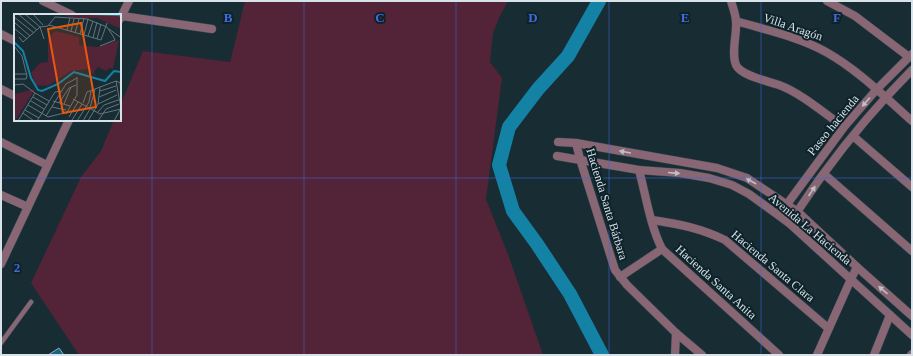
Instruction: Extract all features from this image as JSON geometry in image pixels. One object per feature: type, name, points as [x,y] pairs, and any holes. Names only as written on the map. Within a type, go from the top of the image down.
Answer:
[{"type":"street","points":[[43,1],[70,14]]},
{"type":"street","points":[[129,1],[121,18],[212,29]]},
{"type":"street","points":[[731,1],[736,21],[735,60],[739,70],[781,86],[819,109],[844,127]]},
{"type":"street","points":[[827,1],[855,16],[911,56]]},
{"type":"street","name":"Villa Aragón","points":[[736,21],[804,42],[826,52],[846,64],[877,89],[912,121]]},
{"type":"street","points":[[1,34],[14,40]]},
{"type":"street","name":"Paseo hacienda","points":[[779,215],[844,127],[877,89],[911,56]]},
{"type":"street","name":"Paseo hacienda","points":[[789,224],[853,136],[885,97],[912,70]]},
{"type":"street","points":[[1,89],[14,96]]},
{"type":"street","points":[[1,264],[4,248],[28,207],[67,121]]},
{"type":"street","points":[[853,136],[912,187]]},
{"type":"street","points":[[1,142],[47,165]]},
{"type":"street","name":"Avenida La Hacienda","points":[[558,142],[576,143],[717,168],[747,178],[798,212],[912,316]]},
{"type":"street","name":"Hacienda Santa Bárbara","points":[[576,143],[615,270],[620,277],[676,333],[702,355]]},
{"type":"street","name":"Avenida La Hacienda","points":[[557,156],[639,170],[680,173],[709,178],[732,185],[749,194],[779,215],[912,335]]},
{"type":"street","name":"Hacienda Santa Anita","points":[[639,170],[652,220],[662,249],[779,355]]},
{"type":"street","points":[[824,174],[912,251]]},
{"type":"street","points":[[1,194],[28,207]]},
{"type":"street","name":"Hacienda Santa Clara","points":[[652,220],[688,226],[709,232],[725,240],[828,328]]},
{"type":"street","points":[[620,277],[662,249]]},
{"type":"street","points":[[817,355],[857,267]]},
{"type":"street","points":[[874,355],[890,316]]},
{"type":"street","points":[[674,355],[676,333]]},
{"type":"lane","points":[[1,343],[31,302]]},
{"type":"shaded area","points":[[245,1],[508,1],[493,33],[490,62],[502,78],[486,199],[509,257],[543,355],[79,355],[31,283],[81,177],[101,151],[114,121],[121,121],[121,104],[143,51],[230,62]]},
{"type":"building","points":[[59,348],[64,355],[48,355]]},
{"type":"waterway","points":[[599,1],[568,56],[538,89],[509,127],[499,165],[513,211],[570,294],[602,355]]}]
